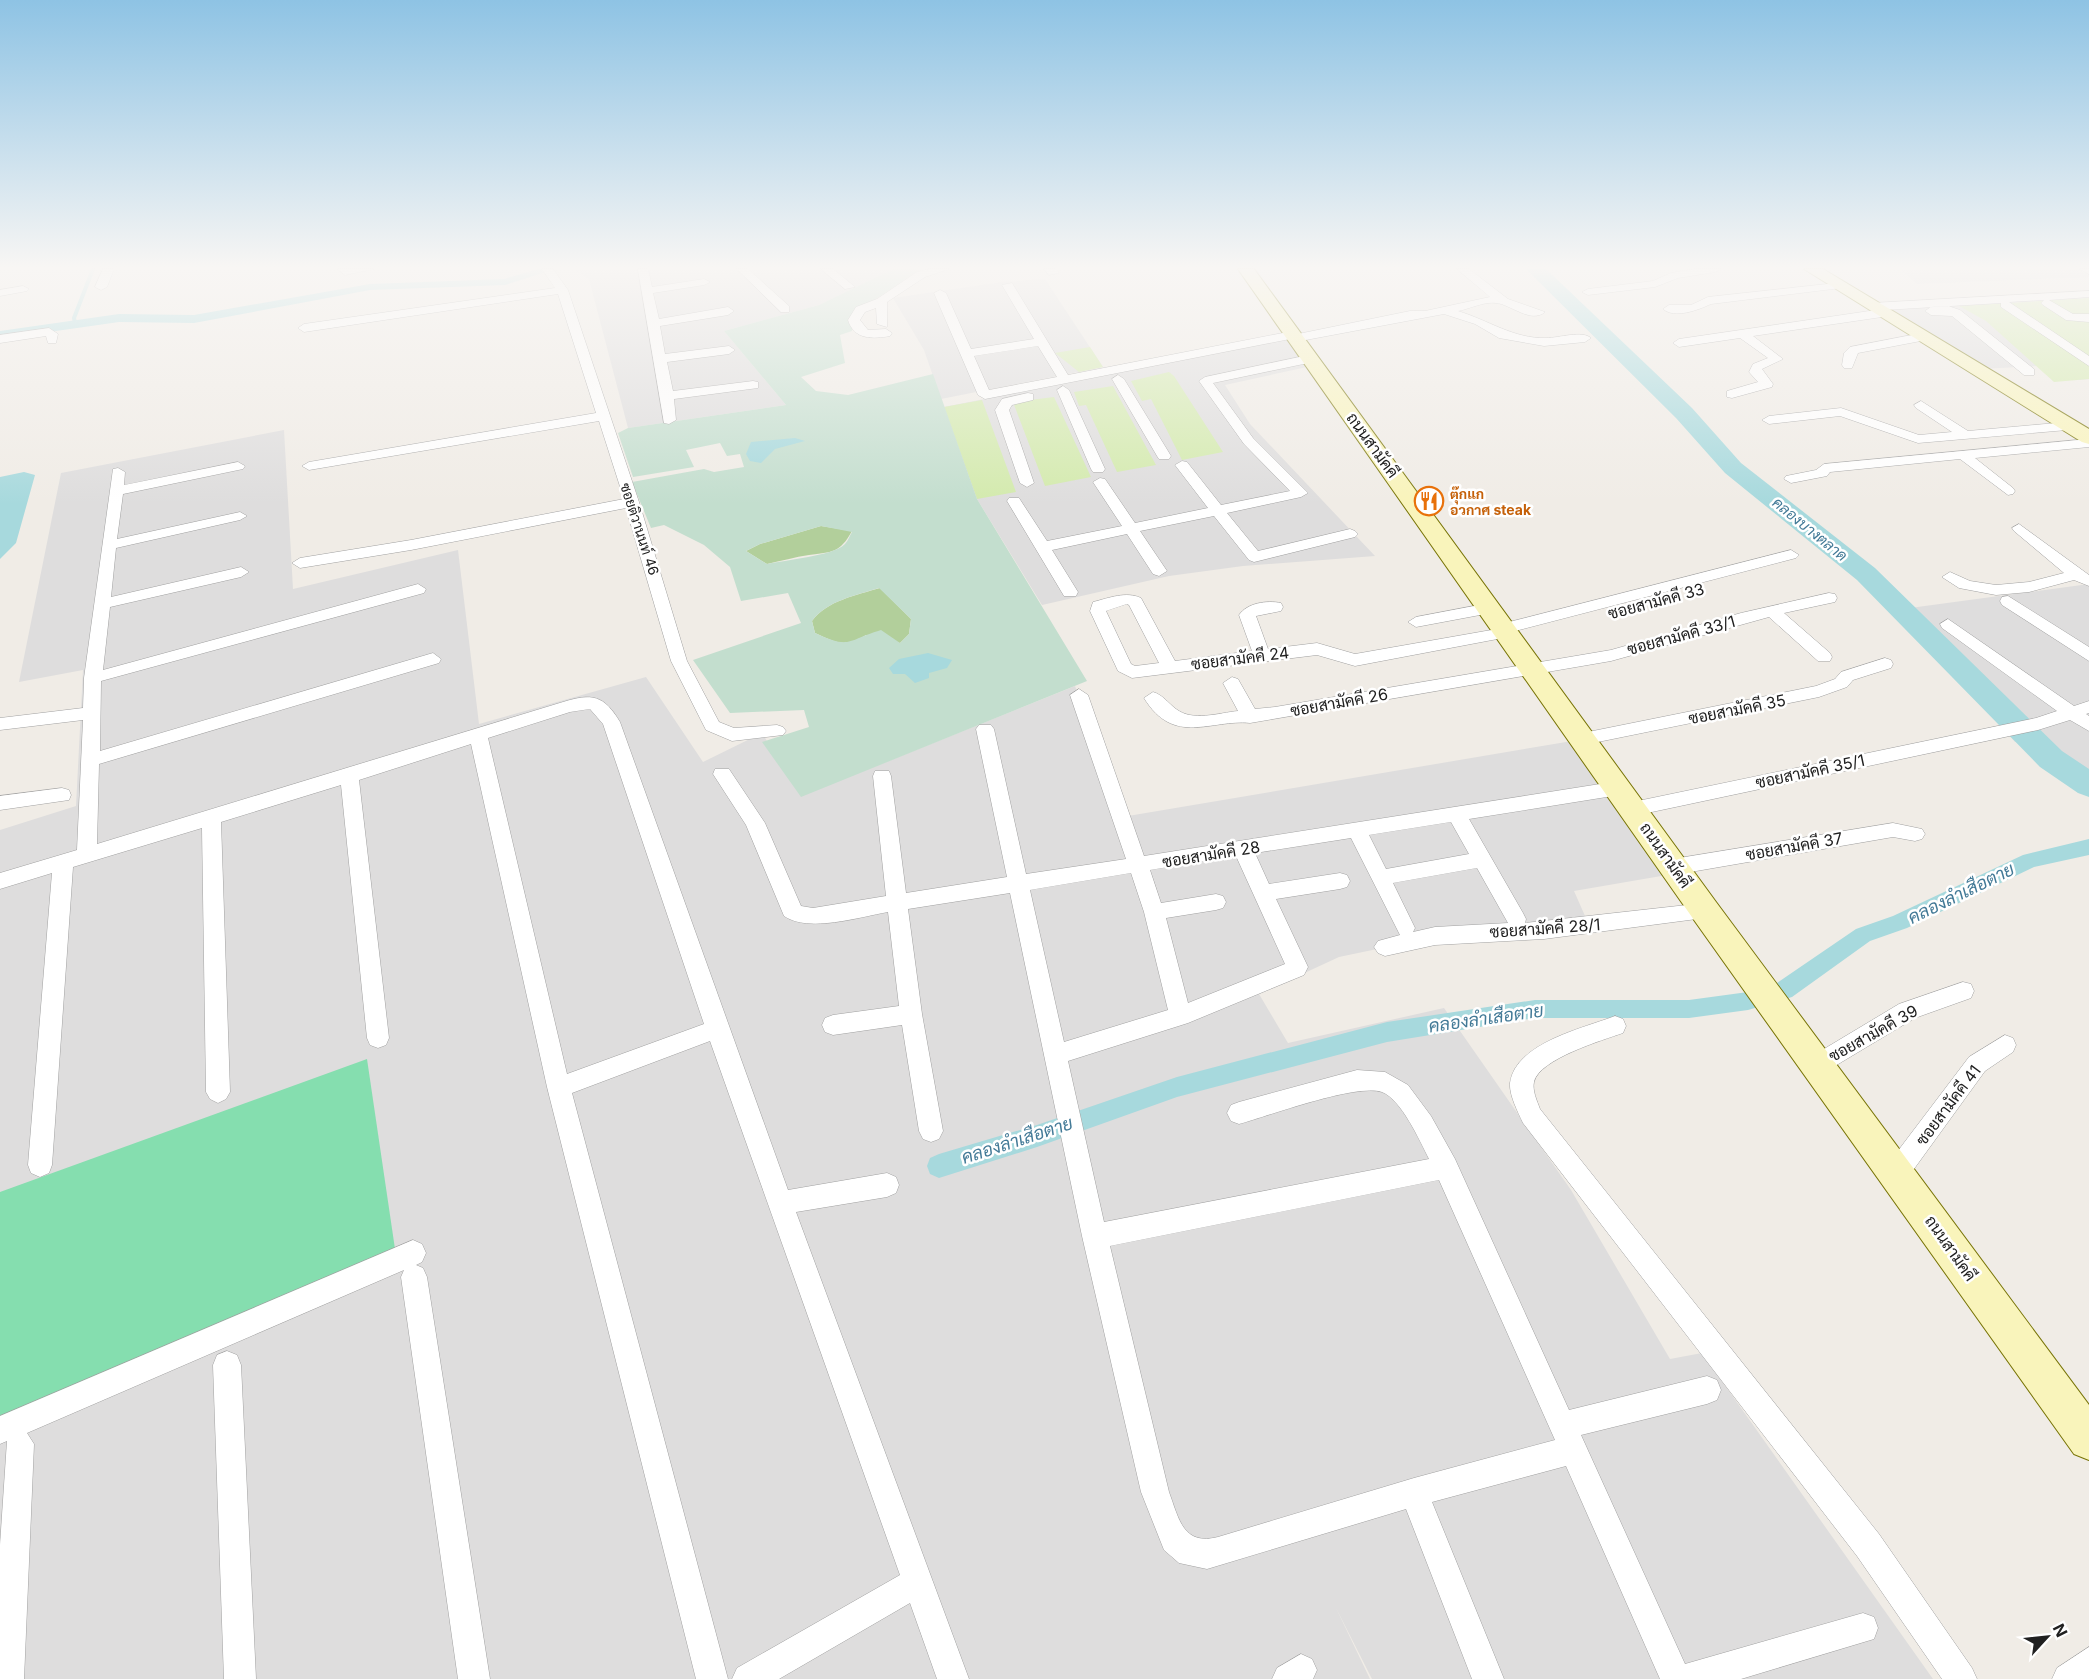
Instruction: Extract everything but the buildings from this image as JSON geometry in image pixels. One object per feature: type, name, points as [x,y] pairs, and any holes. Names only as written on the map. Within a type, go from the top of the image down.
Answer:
[{"type":"main road","name":"ถนนสามัคคี","points":[[1301,347],[1509,633],[1673,867],[2089,1439]]},
{"type":"main road","points":[[1939,347],[2088,438]]},
{"type":"street","name":"ซอยติวานนท์ 46","points":[[581,347],[632,502],[675,648],[712,726],[732,735],[777,731]]},
{"type":"street","points":[[657,347],[667,396],[669,420]]},
{"type":"street","points":[[964,347],[984,394],[1118,379],[1282,347]]},
{"type":"street","points":[[966,353],[1005,347]]},
{"type":"street","points":[[1045,347],[1063,384],[1099,475],[1159,571]]},
{"type":"street","points":[[1027,483],[1002,410],[1003,405],[1063,384],[1279,347]]},
{"type":"street","points":[[1042,547],[1301,493],[1276,472],[1222,411],[1205,381],[1290,347]]},
{"type":"street","points":[[1732,394],[1767,384],[1755,372],[1757,367],[1777,359],[1761,347]]},
{"type":"street","points":[[1848,364],[1854,350],[1868,347]]},
{"type":"street","points":[[2000,347],[2029,372]]},
{"type":"street","points":[[2067,347],[2089,362]]},
{"type":"street","points":[[659,360],[729,350]]},
{"type":"street","points":[[1118,379],[1164,456]]},
{"type":"street","points":[[667,396],[753,385]]},
{"type":"street","points":[[1921,405],[1965,435]]},
{"type":"street","points":[[1769,420],[1841,412],[1918,439],[2067,426]]},
{"type":"street","points":[[309,466],[603,416]]},
{"type":"street","points":[[1791,479],[1816,475],[1824,468],[1963,455],[2088,438]]},
{"type":"street","points":[[1963,455],[2008,491]]},
{"type":"street","points":[[1182,465],[1254,557],[1350,534]]},
{"type":"street","points":[[117,491],[238,466]]},
{"type":"street","points":[[87,855],[93,678],[118,472]]},
{"type":"street","points":[[1014,501],[1070,592]]},
{"type":"street","points":[[300,563],[422,543],[632,502]]},
{"type":"street","points":[[110,544],[240,516]]},
{"type":"street","points":[[2019,528],[2085,587]]},
{"type":"street","name":"ซอยสามัคคี 33","points":[[1509,633],[1794,559]]},
{"type":"street","points":[[102,604],[241,572]]},
{"type":"street","points":[[1950,577],[1978,589],[1996,590],[2055,583],[2085,587]]},
{"type":"street","points":[[93,678],[418,590]]},
{"type":"street","name":"ซอยสามัคคี 33/1","points":[[1532,668],[1611,655],[1640,645],[1829,598]]},
{"type":"street","name":"ซอยสามัคคี 24","points":[[1170,667],[1135,602],[1129,599],[1099,606],[1098,611],[1127,671],[1132,672],[1317,649],[1355,660],[1509,633]]},
{"type":"street","points":[[2008,601],[2089,655]]},
{"type":"street","points":[[1262,655],[1247,615],[1253,610],[1275,608]]},
{"type":"street","points":[[1416,622],[1491,608]]},
{"type":"street","points":[[1772,611],[1824,657]]},
{"type":"street","points":[[1948,624],[2081,710],[2089,725]]},
{"type":"street","points":[[90,760],[433,659]]},
{"type":"street","name":"ซอยสามัคคี 35","points":[[1583,739],[1819,691],[1841,683],[1847,676],[1885,664]]},
{"type":"street","name":"ซอยสามัคคี 26","points":[[1154,698],[1172,715],[1190,723],[1250,717],[1532,668]]},
{"type":"street","points":[[1232,682],[1250,717]]},
{"type":"street","points":[[1079,694],[1154,912],[1180,1016]]},
{"type":"street","points":[[0,881],[349,776],[569,706],[594,702],[611,722],[717,1029],[953,1679]]},
{"type":"street","name":"ซอยสามัคคี 35/1","points":[[1633,809],[2038,724],[2081,710]]},
{"type":"street","points":[[0,724],[91,713]]},
{"type":"street","points":[[985,729],[1095,1236],[1155,1492],[1166,1524],[1178,1546],[1199,1555],[1228,1549],[1414,1492],[1707,1390]]},
{"type":"street","points":[[478,736],[559,1087],[712,1679]]},
{"type":"street","name":"ซอยสามัคคี 28","points":[[722,774],[755,823],[790,907],[794,913],[803,915],[897,903],[1619,788]]},
{"type":"street","points":[[349,776],[378,1038]]},
{"type":"street","points":[[882,776],[911,1014],[931,1131]]},
{"type":"street","points":[[0,803],[62,795]]},
{"type":"street","points":[[1457,815],[1516,918]]},
{"type":"street","points":[[210,818],[218,1092]]},
{"type":"street","name":"ซอยสามัคคี 37","points":[[1673,867],[1893,830],[1915,834]]},
{"type":"street","points":[[1357,831],[1405,927]]},
{"type":"street","points":[[1056,1055],[1180,1016],[1298,967],[1243,849]]},
{"type":"street","points":[[1380,878],[1482,859]]},
{"type":"street","points":[[40,1165],[63,862]]},
{"type":"street","points":[[1263,893],[1340,881]]},
{"type":"street","points":[[1154,912],[1216,902]]},
{"type":"street","name":"ซอยสามัคคี 28/1","points":[[1385,947],[1435,936],[1544,930],[1705,911]]},
{"type":"street","name":"ซอยสามัคคี 39","points":[[1817,1065],[1907,1011],[1964,991]]},
{"type":"street","points":[[833,1025],[911,1014]]},
{"type":"street","points":[[1615,1026],[1547,1053],[1526,1068],[1522,1084],[1531,1115],[1868,1545],[1961,1679]]},
{"type":"street","points":[[559,1087],[717,1029]]},
{"type":"street","name":"ซอยสามัคคี 41","points":[[1897,1172],[1977,1064],[2005,1045]]},
{"type":"street","points":[[1239,1113],[1357,1080],[1373,1079],[1393,1085],[1422,1121],[1446,1167],[1676,1679]]},
{"type":"street","points":[[1095,1236],[1446,1167]]},
{"type":"street","points":[[780,1203],[887,1185]]},
{"type":"street","points":[[8,1679],[10,1437],[414,1265],[474,1679]]},
{"type":"street","points":[[227,1365],[240,1679]]},
{"type":"street","points":[[1414,1492],[1488,1679]]},
{"type":"street","points":[[748,1679],[917,1582]]},
{"type":"street","points":[[1686,1679],[1863,1628]]},
{"type":"street","points":[[2068,1679],[2089,1663]]},
{"type":"shaded area","points":[[607,347],[738,347],[786,405],[628,428]]},
{"type":"shaded area","points":[[922,347],[1090,347],[1103,367],[941,399]]},
{"type":"shaded area","points":[[1245,347],[1293,347],[1307,367],[1225,385],[1250,424],[1375,556],[1243,566],[1169,576],[1042,605],[977,499],[944,407]]},
{"type":"shaded area","points":[[1947,347],[2089,347],[2089,379],[2079,380],[2058,365],[1980,369]]},
{"type":"shaded area","points":[[284,430],[293,589],[458,550],[479,724],[646,677],[703,762],[762,733],[801,796],[1075,686],[1122,817],[1572,741],[1667,875],[1574,891],[1589,925],[1439,936],[1339,957],[1259,994],[1288,1043],[1444,1008],[1571,1190],[1670,1359],[1702,1353],[1933,1679],[1372,1679],[1336,1608],[1370,1679],[0,1679],[0,830],[76,806],[83,670],[19,682],[61,473]]},
{"type":"shaded area","points":[[2089,584],[2089,772],[2038,734],[2015,742],[1996,720],[2026,716],[1910,608]]},
{"type":"green space","points":[[738,347],[842,347],[845,363],[801,377],[816,391],[848,395],[933,374],[977,499],[1087,681],[801,797],[762,742],[809,727],[804,710],[730,713],[693,660],[801,623],[788,593],[741,601],[730,567],[704,545],[664,525],[651,528],[632,482],[704,469],[714,472],[744,467],[740,454],[727,456],[720,443],[686,450],[694,467],[633,477],[618,433],[628,428],[786,405]],"holes":[[[821,526],[852,532],[846,543],[839,548],[808,557],[767,564],[746,551],[760,544]],[[879,588],[911,619],[909,634],[900,643],[881,630],[849,642],[836,641],[815,633],[812,621],[825,608]]]},
{"type":"green space","points":[[1090,347],[1103,367],[1079,372],[1055,353]]},
{"type":"green space","points":[[2015,347],[2089,347],[2089,379],[2054,382]]},
{"type":"green space","points":[[1169,372],[1174,376],[1223,452],[1182,460],[1151,399],[1142,401],[1131,381]]},
{"type":"green space","points":[[1113,386],[1156,465],[1117,472],[1086,405],[1079,406],[1074,392]]},
{"type":"green space","points":[[1054,397],[1091,477],[1045,486],[1013,402]]},
{"type":"green space","points":[[982,400],[1016,492],[977,499],[944,407]]},
{"type":"green space","points":[[821,526],[852,531],[843,544],[830,552],[767,564],[746,551],[760,544]]},
{"type":"green space","points":[[880,588],[911,619],[909,634],[900,643],[866,635],[852,642],[840,643],[815,633],[812,621],[825,608]]},
{"type":"green space","points":[[367,1059],[395,1249],[0,1417],[0,1192]]},
{"type":"water","points":[[795,438],[805,441],[775,449],[761,463],[750,461],[746,454],[751,442]]},
{"type":"water","points":[[24,472],[35,475],[16,543],[0,559],[0,477]]},
{"type":"water","points":[[928,653],[952,660],[947,668],[929,673],[929,678],[915,683],[905,674],[893,674],[889,668],[899,659]]},
{"type":"waterway","name":"คลองบางตลาด","points":[[1616,347],[1684,413],[1733,468],[1866,574],[2051,759],[2089,785]]},
{"type":"waterway","name":"คลองลำเสือตาย","points":[[939,1166],[1037,1136],[1177,1087],[1387,1032],[1535,1009],[1689,1009],[1748,1001],[1784,990],[1863,935],[1900,922],[2030,860],[2089,847]]},
{"type":"place","name":"ตุ๊กแก อวกาศ steak","points":[[1429,501]]}]
